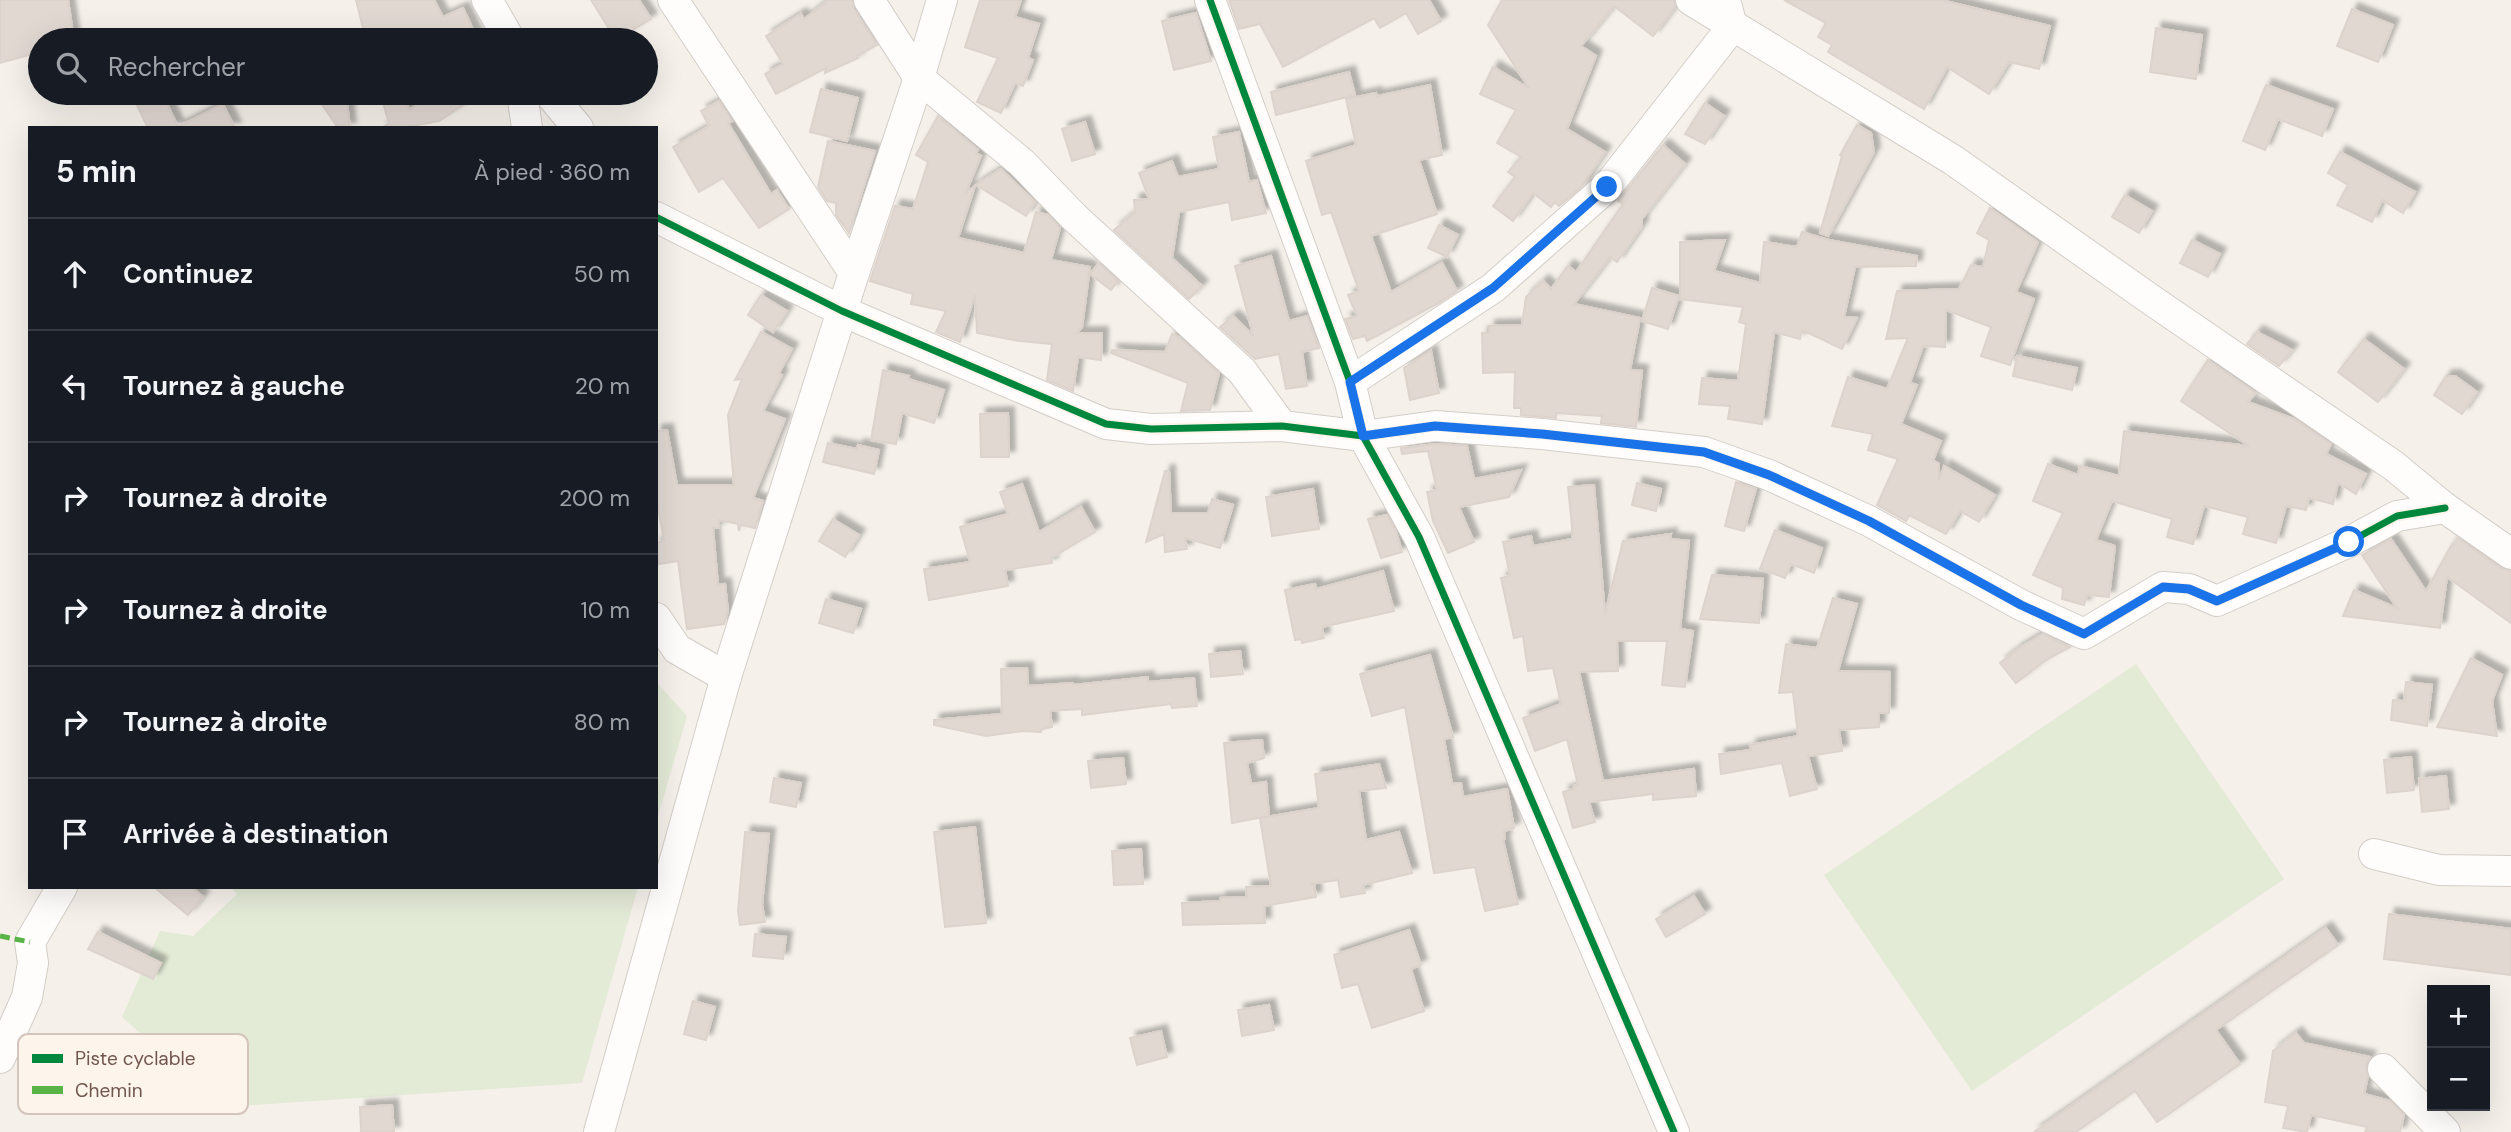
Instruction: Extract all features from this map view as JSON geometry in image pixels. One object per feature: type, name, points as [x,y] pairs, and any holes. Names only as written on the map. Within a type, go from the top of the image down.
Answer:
[{"type":"street","points":[[487,0],[502,28]]},
{"type":"street","points":[[673,0],[854,273]]},
{"type":"street","points":[[869,0],[919,78],[1021,163],[1074,217],[1242,371],[1282,426]]},
{"type":"street","points":[[600,1132],[726,677],[942,0]]},
{"type":"street","points":[[1210,0],[1350,382],[1363,436],[1419,537],[1674,1132]]},
{"type":"street","points":[[1691,0],[1728,13],[1953,160],[2394,466],[2445,508],[2511,554]]},
{"type":"street","points":[[1350,382],[1493,288],[1607,187],[1728,13]]},
{"type":"street","points":[[524,105],[527,126]]},
{"type":"street","points":[[559,105],[576,126]]},
{"type":"street","points":[[658,218],[842,312],[1106,424],[1151,429],[1282,426],[1363,436],[1435,426],[1542,434],[1704,452],[1769,475],[1869,521],[2021,605],[2084,634],[2163,587],[2189,589],[2217,601],[2349,542],[2397,516],[2445,508]]},
{"type":"street","points":[[658,621],[677,649],[726,677]]},
{"type":"street","points":[[2374,854],[2439,870],[2511,871]]},
{"type":"street","points":[[0,1059],[27,997],[33,963],[30,942],[61,889]]},
{"type":"street","points":[[2383,1069],[2445,1132]]},
{"type":"green space","points":[[2136,664],[2284,879],[1972,1091],[1824,875]]},
{"type":"green space","points":[[658,684],[687,716],[658,816]]},
{"type":"green space","points":[[232,889],[637,889],[582,1083],[248,1105],[248,1034],[141,1034],[122,1017],[160,931],[193,936],[237,894]]},
{"type":"building","points":[[0,0],[68,0],[72,28],[28,28],[28,55],[0,63]]},
{"type":"building","points":[[356,0],[434,0],[443,17],[463,8],[472,28],[363,28]]},
{"type":"building","points":[[591,0],[639,0],[651,19],[636,28],[608,28]]},
{"type":"building","points":[[829,0],[852,0],[854,9],[877,45],[857,56],[858,58],[825,73],[826,68],[776,94],[765,74],[783,64],[766,36],[801,14],[804,19]]},
{"type":"building","points":[[980,0],[1021,0],[1015,17],[1039,24],[1028,58],[1033,60],[1023,86],[1015,83],[1001,113],[977,102],[998,58],[965,47]]},
{"type":"building","points":[[1229,0],[1429,0],[1441,21],[1418,34],[1406,13],[1380,28],[1374,18],[1283,67],[1260,24],[1239,29]]},
{"type":"building","points":[[1502,0],[1674,0],[1675,7],[1653,36],[1614,6],[1581,46],[1596,56],[1567,129],[1605,152],[1582,186],[1559,206],[1555,202],[1551,207],[1533,193],[1513,221],[1493,206],[1515,177],[1508,172],[1521,157],[1497,143],[1516,110],[1480,94],[1493,67],[1529,88],[1488,25]]},
{"type":"building","points":[[1784,0],[1941,0],[2050,26],[2039,69],[2009,62],[1989,94],[1947,67],[1924,109],[1828,52],[1832,45],[1818,37],[1826,23]]},
{"type":"building","points":[[2352,9],[2393,25],[2378,62],[2337,46]]},
{"type":"building","points":[[1196,13],[1211,61],[1174,70],[1162,21]]},
{"type":"building","points":[[2156,28],[2202,35],[2196,79],[2150,72]]},
{"type":"building","points":[[1349,72],[1355,95],[1276,115],[1271,92]]},
{"type":"building","points":[[1430,85],[1442,155],[1419,160],[1437,214],[1371,236],[1391,292],[1442,263],[1457,291],[1367,341],[1365,336],[1353,339],[1345,319],[1357,316],[1348,295],[1359,291],[1331,212],[1322,215],[1306,161],[1356,145],[1346,99],[1376,93],[1377,96]]},
{"type":"building","points":[[2266,85],[2333,109],[2322,136],[2278,119],[2265,150],[2243,141]]},
{"type":"building","points":[[821,89],[858,98],[847,141],[810,132]]},
{"type":"building","points":[[719,101],[732,121],[728,123],[771,194],[777,190],[789,209],[759,228],[723,178],[699,192],[673,147],[709,126],[701,111]]},
{"type":"building","points":[[1705,103],[1724,116],[1705,144],[1685,134]]},
{"type":"building","points":[[137,105],[168,105],[178,126],[147,126]]},
{"type":"building","points":[[221,105],[234,126],[180,126]]},
{"type":"building","points":[[322,105],[347,105],[350,126],[337,126]]},
{"type":"building","points":[[384,105],[408,105],[409,110],[416,105],[463,105],[439,121],[412,126],[385,126],[389,123]]},
{"type":"building","points":[[938,116],[978,150],[976,153],[981,156],[966,192],[975,186],[958,238],[1024,253],[1036,212],[1048,215],[1060,228],[1051,260],[1090,267],[1082,327],[1077,333],[1102,333],[1101,360],[1078,357],[1073,391],[1047,380],[1052,344],[977,333],[975,295],[960,342],[936,332],[946,311],[911,304],[913,294],[870,281],[895,206],[913,209],[928,162],[916,155]]},
{"type":"building","points":[[1085,122],[1095,154],[1072,161],[1062,129]]},
{"type":"building","points":[[1857,125],[1871,133],[1874,152],[1828,236],[1820,233],[1842,156],[1840,155]]},
{"type":"building","points":[[1239,132],[1249,182],[1257,180],[1266,213],[1232,220],[1229,202],[1179,212],[1172,258],[1202,286],[1189,299],[1114,230],[1135,212],[1134,200],[1149,199],[1139,173],[1172,161],[1178,177],[1219,169],[1213,137]]},
{"type":"building","points":[[828,141],[875,151],[849,233],[836,215],[836,203],[827,201],[818,187]]},
{"type":"building","points":[[1663,145],[1685,164],[1642,219],[1642,226],[1617,262],[1610,257],[1574,304],[1640,318],[1630,370],[1642,371],[1636,427],[1601,423],[1602,416],[1556,413],[1556,418],[1521,415],[1521,408],[1514,408],[1515,372],[1483,373],[1482,333],[1489,333],[1489,326],[1522,325],[1526,297],[1543,281],[1551,289],[1568,266],[1576,272],[1623,204],[1618,201]]},
{"type":"building","points":[[2340,152],[2415,192],[2403,213],[2382,200],[2372,222],[2337,205],[2348,185],[2328,173]]},
{"type":"building","points":[[1001,169],[1035,202],[1026,216],[976,185]]},
{"type":"building","points":[[2125,195],[2152,211],[2139,233],[2112,217]]},
{"type":"building","points":[[1990,208],[2038,242],[2016,292],[2034,299],[2010,365],[1981,356],[1991,327],[1946,310],[1945,347],[1923,346],[1910,383],[1917,385],[1901,424],[1941,441],[1933,460],[1939,464],[1939,480],[1944,466],[1995,495],[1979,522],[1960,511],[1946,534],[1909,515],[1906,521],[1877,505],[1898,459],[1868,450],[1873,434],[1832,426],[1848,377],[1887,389],[1908,338],[1886,339],[1897,291],[1959,289],[1971,265],[1983,267],[1989,240],[1977,233]]},
{"type":"building","points":[[1439,225],[1458,235],[1447,257],[1428,248]]},
{"type":"building","points":[[1802,232],[1829,240],[1917,256],[1916,266],[1855,267],[1844,317],[1857,318],[1842,349],[1802,330],[1800,339],[1774,332],[1762,424],[1728,419],[1730,406],[1699,404],[1702,378],[1738,381],[1746,324],[1739,322],[1743,307],[1680,299],[1680,242],[1725,240],[1714,271],[1760,283],[1764,242],[1797,247]]},
{"type":"building","points":[[2192,240],[2220,254],[2208,277],[2180,263]]},
{"type":"building","points":[[1271,256],[1289,321],[1307,316],[1319,348],[1302,352],[1307,386],[1286,389],[1279,354],[1255,359],[1220,327],[1233,316],[1253,335],[1235,266]]},
{"type":"building","points":[[1099,263],[1118,281],[1111,290],[1090,274]]},
{"type":"building","points":[[1652,288],[1679,296],[1668,329],[1642,321]]},
{"type":"building","points":[[761,295],[787,311],[773,332],[748,315]]},
{"type":"building","points":[[761,332],[792,349],[763,411],[785,419],[753,498],[763,501],[755,528],[741,525],[739,531],[738,524],[719,520],[719,528],[713,528],[718,585],[725,584],[728,611],[724,624],[687,629],[678,561],[659,564],[658,559],[658,542],[664,541],[658,507],[658,431],[667,430],[677,485],[734,485],[728,415],[742,379],[735,380]]},
{"type":"building","points":[[2257,332],[2292,350],[2279,366],[2247,344]]},
{"type":"building","points":[[1172,334],[1179,337],[1219,373],[1210,410],[1181,411],[1188,383],[1111,353],[1112,350],[1165,352]]},
{"type":"building","points":[[2364,339],[2404,369],[2378,402],[2338,372]]},
{"type":"building","points":[[1431,351],[1439,393],[1410,400],[1404,368]]},
{"type":"building","points":[[2017,356],[2077,368],[2072,390],[2013,376]]},
{"type":"building","points":[[2208,360],[2256,393],[2248,402],[2294,419],[2331,444],[2326,454],[2366,474],[2356,494],[2338,483],[2333,504],[2309,498],[2306,510],[2286,506],[2276,543],[2243,534],[2248,517],[2204,506],[2193,544],[2167,537],[2172,519],[2112,501],[2096,540],[2115,546],[2109,597],[2087,595],[2084,605],[2062,599],[2063,588],[2033,575],[2063,513],[2033,501],[2048,464],[2078,475],[2080,466],[2119,476],[2124,431],[2249,446],[2181,401]]},
{"type":"building","points":[[883,370],[909,376],[908,379],[944,390],[934,423],[902,413],[896,444],[871,440]]},
{"type":"building","points":[[2446,376],[2455,376],[2477,392],[2462,414],[2434,395]]},
{"type":"building","points":[[1008,413],[1009,457],[981,457],[980,414]]},
{"type":"building","points":[[828,443],[879,450],[874,474],[823,462]]},
{"type":"building","points":[[1436,444],[1467,446],[1474,479],[1521,470],[1509,497],[1459,507],[1474,542],[1448,553],[1433,521],[1427,492],[1437,490],[1428,451],[1402,454],[1401,448]]},
{"type":"building","points":[[1165,471],[1169,471],[1171,513],[1208,513],[1212,499],[1233,505],[1220,548],[1185,538],[1187,549],[1165,552],[1164,534],[1146,542]]},
{"type":"building","points":[[1736,482],[1756,489],[1744,531],[1725,526]]},
{"type":"building","points":[[1637,483],[1661,489],[1656,511],[1632,505]]},
{"type":"building","points":[[1022,484],[1039,532],[1081,507],[1095,532],[1051,558],[1052,563],[1005,570],[1008,586],[929,600],[924,569],[970,562],[960,527],[1008,514],[1000,492]]},
{"type":"building","points":[[1594,485],[1605,614],[1623,541],[1671,534],[1670,539],[1689,541],[1680,629],[1693,631],[1685,687],[1662,685],[1667,641],[1617,641],[1618,671],[1579,672],[1603,781],[1694,769],[1696,796],[1653,800],[1653,794],[1589,802],[1595,822],[1573,828],[1563,792],[1578,785],[1567,739],[1535,751],[1523,718],[1561,704],[1553,668],[1528,671],[1523,636],[1514,638],[1501,578],[1510,576],[1503,542],[1531,536],[1533,546],[1572,539],[1568,487]]},
{"type":"building","points":[[1313,489],[1319,529],[1272,536],[1266,497]]},
{"type":"building","points":[[1387,515],[1396,531],[1402,552],[1381,558],[1368,519]]},
{"type":"building","points":[[833,519],[859,535],[845,557],[819,541]]},
{"type":"building","points":[[1775,530],[1822,548],[1814,573],[1791,564],[1785,578],[1760,569]]},
{"type":"building","points":[[2458,538],[2501,568],[2511,571],[2511,623],[2447,577],[2440,628],[2343,616],[2354,590],[2397,608],[2362,555],[2391,539],[2426,591]]},
{"type":"building","points":[[1383,571],[1394,611],[1322,627],[1324,638],[1302,643],[1301,639],[1295,640],[1285,590],[1315,584],[1316,589]]},
{"type":"building","points":[[1712,575],[1763,579],[1759,623],[1700,619]]},
{"type":"building","points":[[1833,598],[1857,604],[1838,671],[1890,672],[1889,713],[1879,713],[1879,727],[1839,730],[1842,751],[1808,756],[1817,789],[1790,796],[1782,763],[1721,774],[1719,754],[1751,750],[1750,745],[1798,736],[1793,692],[1779,693],[1786,644],[1817,648]]},
{"type":"building","points":[[826,599],[861,609],[853,633],[819,623]]},
{"type":"building","points":[[2043,634],[2070,647],[2046,660],[2016,683],[2000,663]]},
{"type":"building","points":[[1240,651],[1243,674],[1211,677],[1209,654]]},
{"type":"building","points":[[1430,655],[1453,737],[1444,739],[1452,784],[1461,783],[1463,797],[1507,789],[1514,828],[1504,831],[1503,840],[1518,904],[1485,911],[1475,867],[1434,873],[1405,707],[1372,716],[1360,674]]},
{"type":"building","points":[[2471,658],[2502,675],[2492,701],[2497,736],[2437,727]]},
{"type":"building","points":[[1027,668],[1028,686],[1073,685],[1148,677],[1148,682],[1194,678],[1197,706],[1172,708],[1171,704],[1082,715],[1082,709],[1050,711],[1052,727],[1042,729],[1041,732],[1023,731],[986,736],[934,725],[934,720],[1002,714],[1001,669]]},
{"type":"building","points":[[2406,682],[2432,685],[2427,726],[2391,720],[2393,700],[2404,701]]},
{"type":"building","points":[[1262,740],[1264,758],[1247,763],[1251,784],[1266,782],[1269,816],[1232,823],[1224,743]]},
{"type":"building","points":[[2411,757],[2414,790],[2387,793],[2384,760]]},
{"type":"building","points":[[1123,758],[1126,784],[1091,788],[1088,761]]},
{"type":"building","points":[[1379,764],[1386,788],[1359,791],[1366,840],[1399,832],[1412,873],[1363,885],[1365,893],[1341,897],[1338,880],[1310,884],[1314,884],[1316,897],[1264,906],[1265,923],[1183,925],[1182,903],[1247,897],[1246,887],[1271,886],[1260,818],[1319,808],[1315,774]]},
{"type":"building","points":[[2446,776],[2449,809],[2422,812],[2419,779]]},
{"type":"building","points":[[774,778],[801,783],[796,807],[770,802]]},
{"type":"building","points":[[975,827],[986,923],[945,927],[934,832]]},
{"type":"building","points":[[745,832],[769,834],[762,905],[765,922],[740,925],[738,911]]},
{"type":"building","points":[[1141,849],[1143,884],[1114,885],[1112,851]]},
{"type":"building","points":[[156,889],[193,889],[203,897],[188,915]]},
{"type":"building","points":[[1694,896],[1705,914],[1666,937],[1656,919]]},
{"type":"building","points":[[2389,914],[2511,929],[2511,975],[2384,959]]},
{"type":"building","points":[[2326,928],[2338,945],[2216,1030],[2240,1064],[2157,1122],[2135,1091],[2076,1132],[2034,1132]]},
{"type":"building","points":[[1409,930],[1421,965],[1411,969],[1424,1011],[1372,1028],[1358,984],[1342,988],[1334,955]]},
{"type":"building","points":[[98,932],[161,963],[153,979],[88,949]]},
{"type":"building","points":[[755,934],[786,937],[783,959],[753,956]]},
{"type":"building","points":[[693,1001],[715,1007],[706,1040],[684,1034]]},
{"type":"building","points":[[1269,1005],[1274,1030],[1242,1036],[1238,1010]]},
{"type":"building","points":[[1161,1031],[1167,1057],[1137,1065],[1130,1038]]},
{"type":"building","points":[[2296,1033],[2304,1043],[2370,1057],[2366,1065],[2368,1076],[2364,1094],[2390,1101],[2404,1115],[2400,1132],[2365,1132],[2367,1127],[2311,1115],[2307,1132],[2283,1128],[2288,1106],[2265,1102],[2273,1051]]},
{"type":"building","points":[[392,1105],[394,1132],[361,1132],[360,1107]]},
{"type":"marked path","points":[[0,936],[30,942]]},
{"type":"cycle path","points":[[1210,0],[1350,382],[1363,436],[1419,537],[1674,1132]]},
{"type":"cycle path","points":[[658,218],[842,311],[1106,424],[1151,429],[1282,426],[1363,436],[1435,426],[1542,434],[1704,452],[1769,475],[1869,521],[2021,605],[2084,634],[2163,587],[2189,589],[2217,601],[2349,542],[2397,516],[2445,508]]},
{"type":"route","points":[[1607,187],[1493,288],[1350,382],[1363,436],[1435,426],[1542,434],[1704,452],[1769,475],[1869,521],[2021,605],[2084,634],[2163,587],[2189,589],[2217,601],[2349,542]]}]
